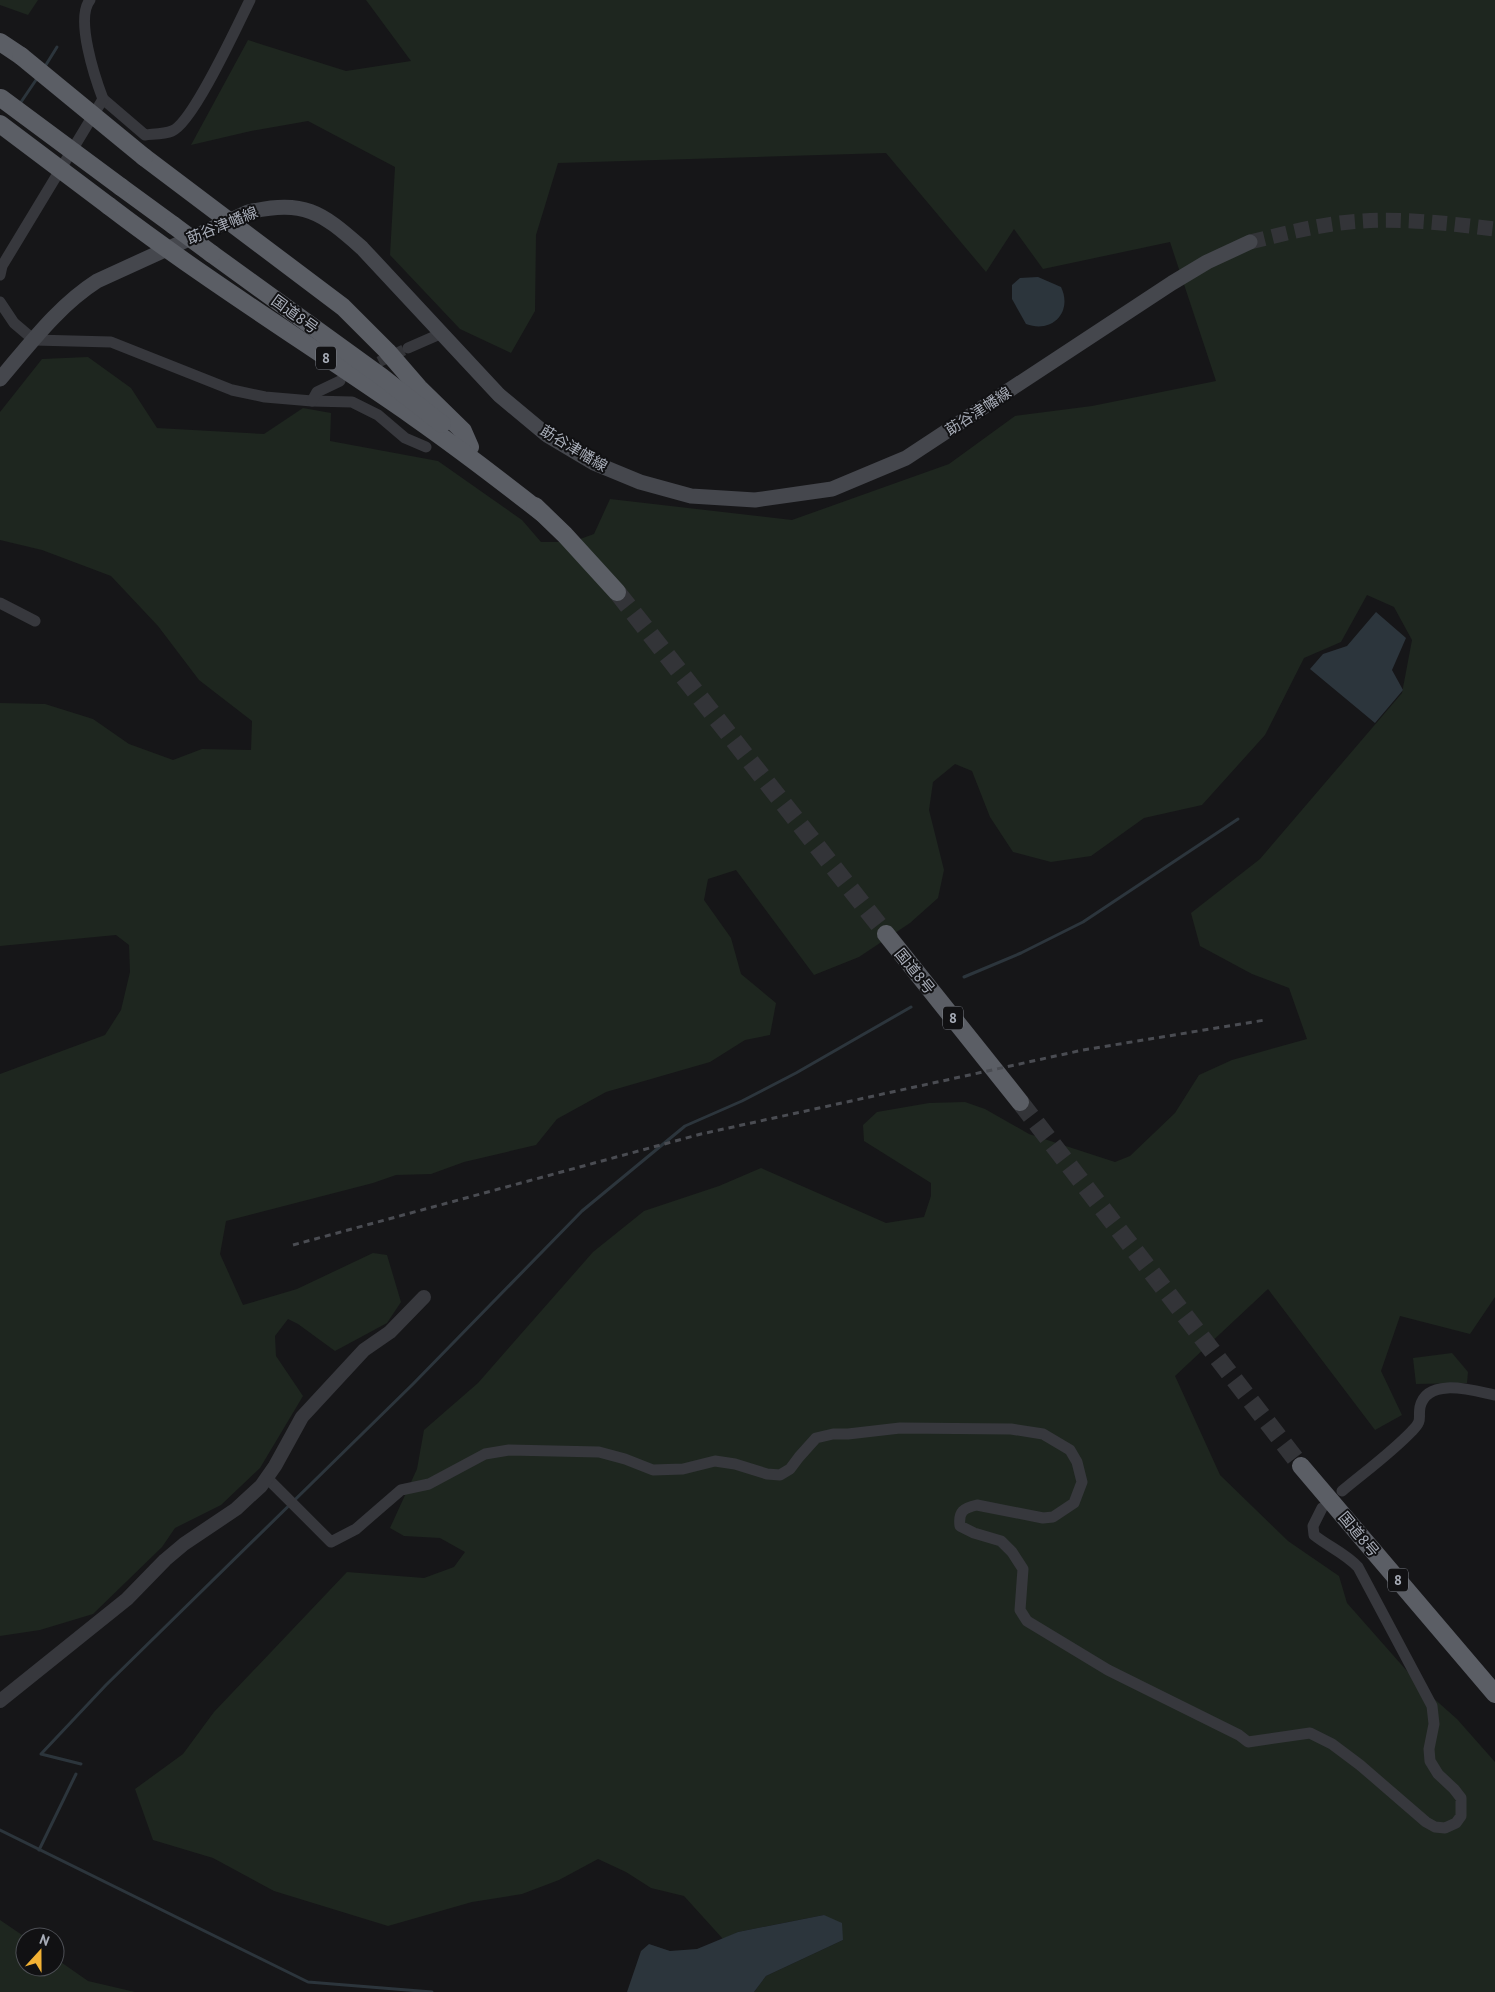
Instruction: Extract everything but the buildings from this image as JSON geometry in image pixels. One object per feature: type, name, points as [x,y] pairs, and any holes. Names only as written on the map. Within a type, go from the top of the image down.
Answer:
[{"type":"highway","name":"8","points":[[0,42],[21,56],[144,157],[343,308],[387,351],[418,388],[463,430],[470,447]]},
{"type":"highway","name":"国道8号","points":[[0,98],[402,392],[470,447],[542,513],[565,535],[617,592]]},
{"type":"highway","name":"8","points":[[0,124],[166,249],[416,418],[542,513]]},
{"type":"highway","name":"国道8号","points":[[886,934],[1020,1102]]},
{"type":"highway","name":"国道8号","points":[[1301,1466],[1495,1694]]},
{"type":"main road","name":"莇谷津幡線","points":[[0,379],[62,307],[79,292],[97,281],[227,220],[248,212],[292,206],[319,214],[362,248],[440,334],[499,395],[547,435],[594,463],[640,482],[691,496],[755,500],[832,489],[906,458],[1172,283],[1207,262],[1250,242]]},
{"type":"street","points":[[90,0],[85,6],[84,22],[92,69],[102,99],[145,135],[173,131],[185,118],[211,80],[250,0]]},
{"type":"street","points":[[0,275],[2,266],[102,99]]},
{"type":"street","points":[[0,302],[14,323],[34,340],[111,342],[232,390],[265,397],[352,402],[378,416],[405,438],[426,447]]},
{"type":"street","points":[[408,348],[440,334]]},
{"type":"street","points":[[312,401],[317,392],[340,381]]},
{"type":"street","points":[[0,604],[35,621]]},
{"type":"street","points":[[0,1701],[127,1599],[165,1560],[184,1544],[236,1509],[267,1478],[276,1466],[302,1417],[364,1350],[390,1332],[424,1297]]},
{"type":"street","points":[[1342,1491],[1416,1428],[1421,1418],[1420,1408],[1429,1394],[1442,1388],[1454,1387],[1495,1395]]},
{"type":"street","points":[[267,1478],[331,1542],[356,1529],[402,1490],[429,1484],[485,1454],[509,1450],[599,1452],[625,1459],[653,1470],[683,1469],[715,1461],[735,1464],[767,1474],[780,1475],[790,1469],[816,1438],[833,1434],[900,1428],[1011,1429],[1043,1434],[1070,1450],[1077,1462],[1082,1482],[1074,1503],[1053,1517],[1043,1518],[977,1505],[967,1507],[960,1513],[959,1518],[960,1526],[974,1533],[1001,1540],[1012,1552],[1023,1569],[1020,1610],[1027,1622],[1108,1670],[1239,1735],[1248,1742],[1310,1733],[1332,1744],[1360,1765],[1426,1822],[1445,1828],[1456,1823],[1460,1816],[1461,1798],[1454,1788],[1438,1774],[1430,1761],[1429,1748],[1434,1724],[1432,1706],[1358,1567],[1340,1551],[1327,1546],[1314,1535],[1313,1526],[1322,1508]]},
{"type":"shaded area","points":[[0,0],[38,0],[28,15],[0,5]]},
{"type":"shaded area","points":[[366,0],[1495,0],[1495,1297],[1470,1334],[1400,1316],[1381,1371],[1402,1415],[1375,1430],[1268,1289],[1175,1376],[1220,1475],[1288,1541],[1339,1576],[1347,1603],[1422,1688],[1457,1719],[1495,1762],[1495,1992],[754,1992],[766,1976],[843,1940],[824,1915],[738,1932],[723,1939],[684,1896],[651,1888],[626,1872],[598,1859],[559,1880],[522,1894],[472,1902],[388,1926],[274,1891],[213,1858],[153,1840],[135,1789],[183,1754],[214,1712],[347,1572],[424,1578],[454,1567],[465,1552],[440,1538],[404,1536],[390,1528],[417,1469],[424,1430],[478,1383],[593,1252],[644,1211],[719,1186],[761,1168],[886,1223],[924,1217],[931,1196],[931,1183],[864,1141],[863,1125],[877,1112],[929,1103],[965,1102],[985,1109],[1029,1134],[1115,1162],[1130,1156],[1175,1113],[1199,1075],[1232,1060],[1307,1039],[1289,988],[1252,974],[1200,946],[1191,913],[1260,859],[1402,693],[1412,640],[1394,607],[1367,595],[1341,642],[1304,658],[1265,735],[1202,805],[1144,818],[1091,856],[1051,862],[1013,852],[990,817],[972,771],[955,764],[933,782],[929,810],[944,870],[938,898],[910,923],[859,957],[814,975],[736,870],[708,879],[704,900],[731,938],[741,974],[776,1003],[770,1035],[745,1040],[710,1062],[606,1092],[557,1119],[536,1145],[464,1162],[431,1174],[396,1175],[373,1183],[226,1221],[220,1254],[243,1305],[297,1289],[373,1253],[387,1255],[401,1302],[387,1323],[335,1351],[288,1319],[275,1336],[276,1356],[303,1396],[260,1468],[221,1505],[175,1528],[162,1547],[93,1614],[40,1630],[0,1636],[0,1074],[105,1035],[121,1010],[130,972],[129,945],[116,935],[0,946],[0,703],[45,704],[93,719],[129,744],[173,760],[202,749],[251,750],[252,721],[199,680],[158,626],[111,576],[42,550],[0,540],[0,412],[42,359],[88,357],[131,388],[157,428],[264,434],[303,408],[331,413],[330,441],[438,461],[522,520],[541,542],[572,542],[594,534],[610,499],[792,520],[949,464],[1015,416],[1092,406],[1216,381],[1170,242],[1043,269],[1014,229],[986,272],[886,153],[558,163],[536,235],[535,311],[511,353],[460,329],[390,255],[395,167],[308,121],[251,131],[191,145],[248,40],[346,71],[411,61]]},
{"type":"shaded area","points":[[1038,277],[1061,287],[1064,296],[1064,305],[1058,319],[1044,326],[1026,324],[1012,299],[1012,285],[1020,278]]},
{"type":"shaded area","points":[[1376,612],[1406,638],[1392,670],[1403,690],[1375,723],[1310,669],[1323,654],[1347,646]]},
{"type":"shaded area","points":[[1452,1353],[1468,1372],[1467,1383],[1416,1384],[1413,1358]]},
{"type":"shaded area","points":[[824,1915],[842,1923],[843,1940],[766,1976],[754,1992],[627,1992],[641,1951],[649,1944],[670,1951],[697,1949],[738,1932]]},
{"type":"shaded area","points":[[0,1920],[15,1930],[15,1977],[65,1977],[65,1965],[88,1981],[135,1992],[0,1992]]},
{"type":"waterway","points":[[44,68],[57,47]]},
{"type":"waterway","points":[[19,105],[38,77]]},
{"type":"waterway","points":[[964,977],[1021,953],[1083,922],[1238,819]]},
{"type":"waterway","points":[[81,1764],[41,1754],[106,1685],[413,1384],[582,1211],[685,1126],[742,1101],[796,1073],[911,1007]]},
{"type":"waterway","points":[[39,1850],[76,1774]]},
{"type":"waterway","points":[[0,1830],[308,1982],[432,1992]]},
{"type":"tunnel","points":[[1250,242],[1320,226],[1378,220],[1446,223],[1495,229]]},
{"type":"tunnel","points":[[364,369],[408,348]]},
{"type":"tunnel","points":[[617,592],[886,934]]},
{"type":"tunnel","points":[[1020,1102],[1301,1466]]},
{"type":"railway","points":[[293,1245],[701,1134],[1083,1050],[1265,1020]]}]
